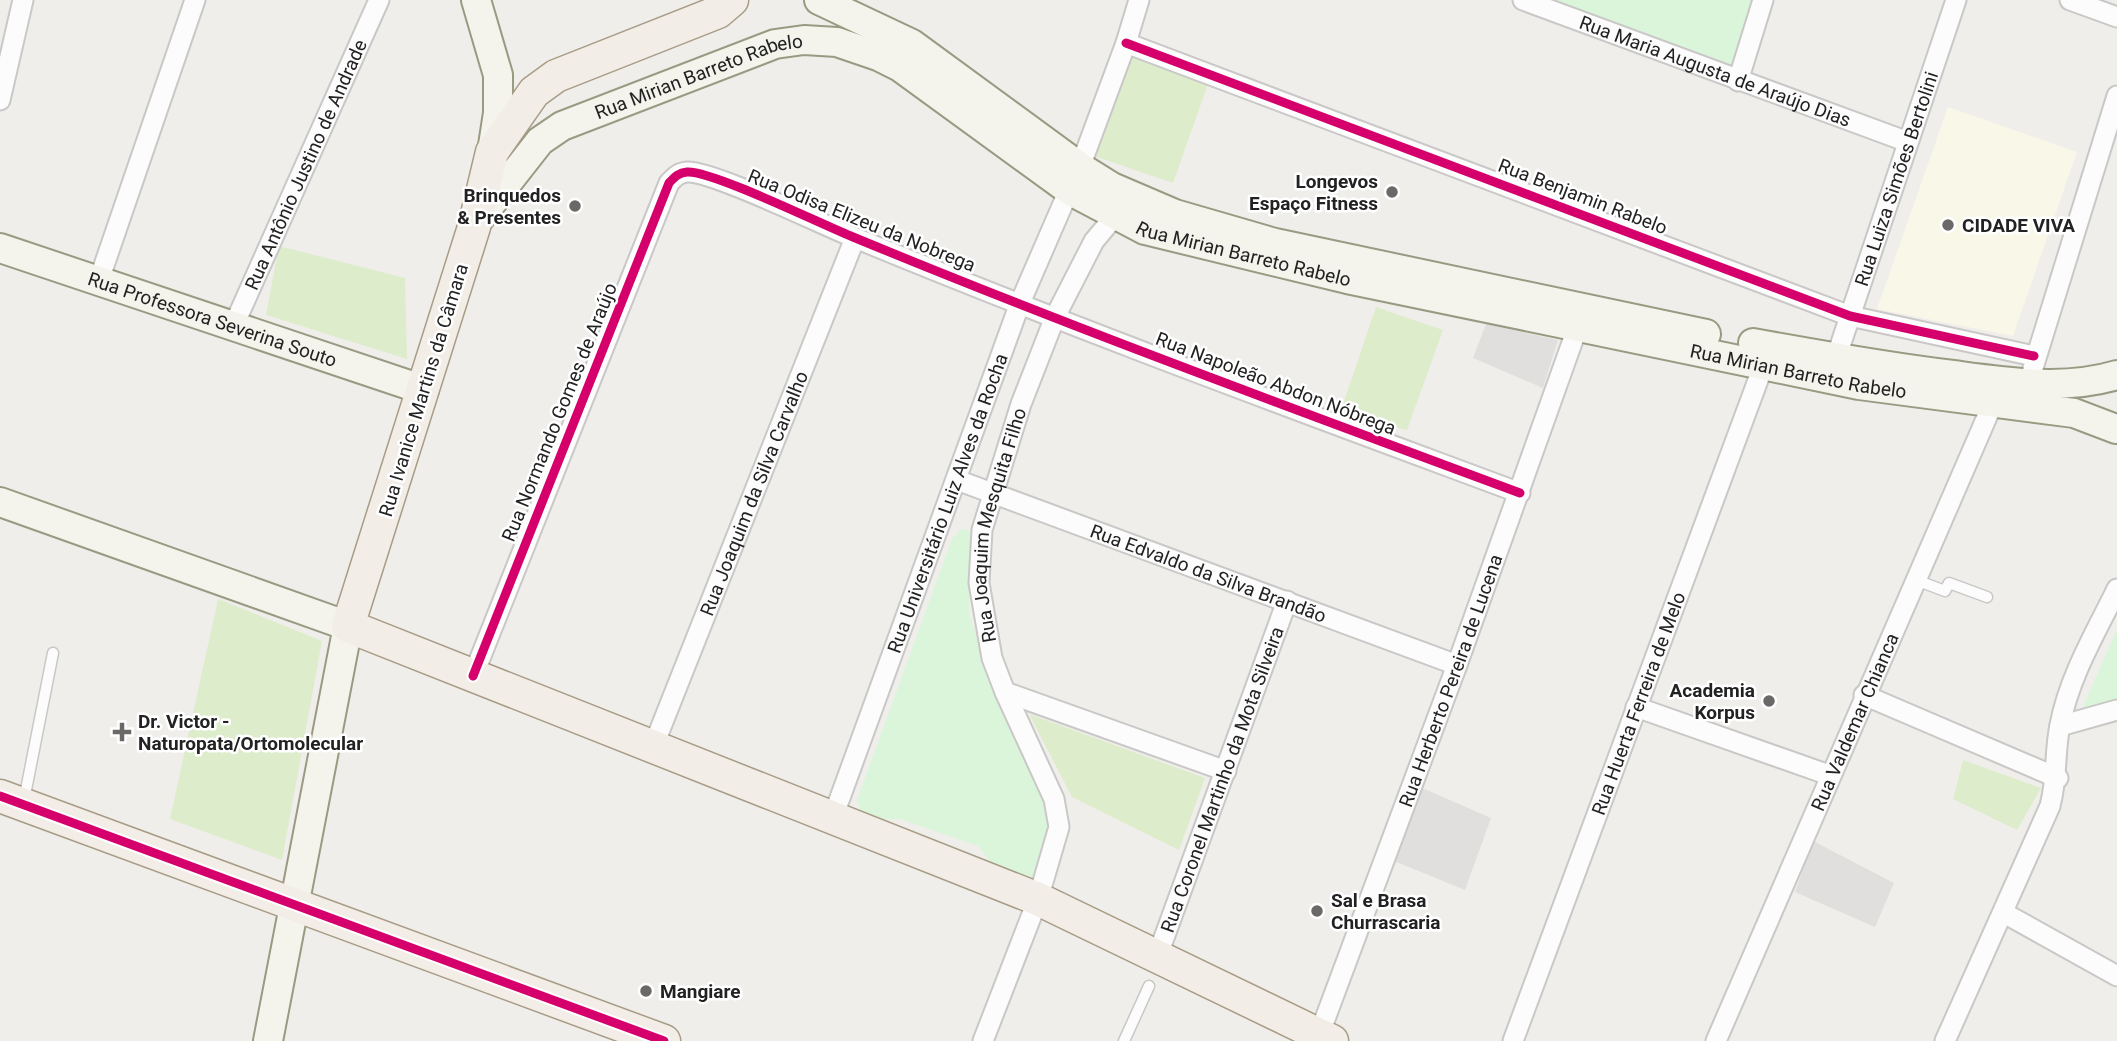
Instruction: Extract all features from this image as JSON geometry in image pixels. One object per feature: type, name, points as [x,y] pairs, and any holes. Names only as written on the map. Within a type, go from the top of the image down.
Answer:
[{"type":"main road","name":"Rua Ivanice Martins da Câmara","points":[[348,626],[474,227],[492,152],[498,113],[498,75],[476,0]]},
{"type":"main road","name":"Rua Ivanice Martins da Câmara","points":[[492,152],[512,118],[534,92],[556,76],[718,12],[732,0]]},
{"type":"main road","name":"Rua Mirian Barreto Rabelo","points":[[820,0],[912,44],[1115,216],[1145,230],[1347,279],[1859,385],[2074,413],[2117,429]]},
{"type":"main road","name":"Rua Mirian Barreto Rabelo","points":[[474,227],[540,141],[562,126],[757,50],[804,40],[836,42],[859,48],[900,67],[1074,179],[1236,233],[1836,358],[2033,370],[2088,382],[2117,377]]},
{"type":"main road","name":"Rua Professora Severina Souto","points":[[0,248],[424,390]]},
{"type":"main road","points":[[2117,377],[2107,401],[2109,416],[2117,429]]},
{"type":"main road","points":[[0,502],[348,626],[833,817],[1038,900],[1153,972],[1326,1038]]},
{"type":"main road","points":[[268,1041],[348,626]]},
{"type":"main road","points":[[11,800],[664,1041]]},
{"type":"street","points":[[0,100],[23,0]]},
{"type":"street","points":[[99,280],[195,0]]},
{"type":"street","name":"Rua Antônio Justino de Andrade","points":[[233,327],[379,0]]},
{"type":"street","name":"Rua Universitário Luiz Alves da Rocha","points":[[833,817],[1020,303],[1074,179],[1126,43],[1139,0]]},
{"type":"street","name":"Rua Maria Augusta de Araújo Dias","points":[[1523,0],[1908,142]]},
{"type":"street","points":[[1738,81],[1763,0]]},
{"type":"street","name":"Rua Luiza Simões Bertolini","points":[[1836,358],[1956,0]]},
{"type":"street","points":[[2070,0],[2117,17]]},
{"type":"street","name":"Rua Benjamin Rabelo","points":[[1126,43],[1850,316],[2033,370]]},
{"type":"street","points":[[2033,370],[2117,96]]},
{"type":"street","name":"Rua Odisa Elizeu da Nobrega","points":[[689,172],[714,178],[855,238],[1020,303]]},
{"type":"street","name":"Rua Normando Gomes de Araújo","points":[[473,677],[669,183],[677,174],[689,172]]},
{"type":"street","name":"Rua Joaquim Mesquita Filho","points":[[983,1041],[1038,900],[1055,845],[1058,813],[1005,692],[986,632],[979,583],[982,530],[992,492],[1055,317],[1088,251],[1115,216]]},
{"type":"street","name":"Rua Joaquim da Silva Carvalho","points":[[653,747],[855,238]]},
{"type":"street","name":"Rua Napoleão Abdon Nóbrega","points":[[1020,303],[1520,493]]},
{"type":"street","name":"Rua Herberto Pereira de Lucena","points":[[1326,1038],[1578,326]]},
{"type":"street","name":"Rua Huerta Ferreira de Melo","points":[[1513,1041],[1764,364]]},
{"type":"street","name":"Rua Valdemar Chianca","points":[[1716,1041],[1829,775],[1993,403]]},
{"type":"street","name":"Rua Edvaldo da Silva Brandão","points":[[957,480],[1457,665]]},
{"type":"street","points":[[1945,1041],[2050,806],[2058,778],[2060,726],[2074,679],[2117,589]]},
{"type":"street","name":"Rua Coronel Martinho da Mota Silveira","points":[[1153,972],[1287,601]]},
{"type":"street","points":[[1005,692],[1226,771]]},
{"type":"street","points":[[1864,695],[2058,778]]},
{"type":"street","points":[[1636,707],[1829,775]]},
{"type":"street","points":[[2060,726],[2117,710]]},
{"type":"street","points":[[2004,913],[2117,976]]},
{"type":"lane","points":[[1916,580],[1945,591],[1949,583],[1987,597]]},
{"type":"lane","points":[[11,800],[53,653]]},
{"type":"lane","points":[[1124,1041],[1153,972]]},
{"type":"shaded area","name":"CIDADE VIVA","points":[[1948,107],[2077,152],[2013,336],[1877,309]]},
{"type":"shaded area","points":[[1486,324],[1558,340],[1543,388],[1473,358]]},
{"type":"shaded area","points":[[1420,787],[1491,818],[1465,890],[1394,861]]},
{"type":"shaded area","points":[[1813,841],[1894,883],[1875,927],[1795,892]]},
{"type":"green space","points":[[1535,0],[1753,0],[1727,82]]},
{"type":"green space","points":[[1130,56],[1208,84],[1173,183],[1094,156]]},
{"type":"green space","points":[[279,246],[405,278],[407,359],[266,315]]},
{"type":"green space","points":[[1376,307],[1443,330],[1407,430],[1340,413]]},
{"type":"green space","points":[[961,529],[970,531],[969,612],[987,672],[1051,821],[1031,881],[995,868],[978,846],[900,819],[865,820],[857,800],[952,539]]},
{"type":"green space","points":[[218,599],[322,641],[282,860],[170,819]]},
{"type":"green space","points":[[2117,629],[2117,707],[2077,721]]},
{"type":"green space","points":[[1029,714],[1205,778],[1179,850],[1072,797]]},
{"type":"green space","points":[[1963,760],[2041,788],[2017,830],[1953,799]]},
{"type":"cycle path","points":[[1126,43],[1850,316],[2034,356]]},
{"type":"cycle path","points":[[473,676],[669,183],[687,172],[719,180],[1019,304],[1520,493]]},
{"type":"cycle path","points":[[0,796],[664,1041]]},
{"type":"place","name":"Longevos Espaço Fitness","points":[[1392,192]]},
{"type":"place","name":"Brinquedos & Presentes","points":[[575,206]]},
{"type":"place","name":"CIDADE VIVA","points":[[1948,225]]},
{"type":"place","name":"Academia Korpus","points":[[1769,701]]},
{"type":"place","name":"Dr. Victor - Naturopata/Ortomolecular","points":[[122,732]]},
{"type":"place","name":"Sal e Brasa Churrascaria","points":[[1317,911]]},
{"type":"place","name":"Mangiare","points":[[646,991]]}]
